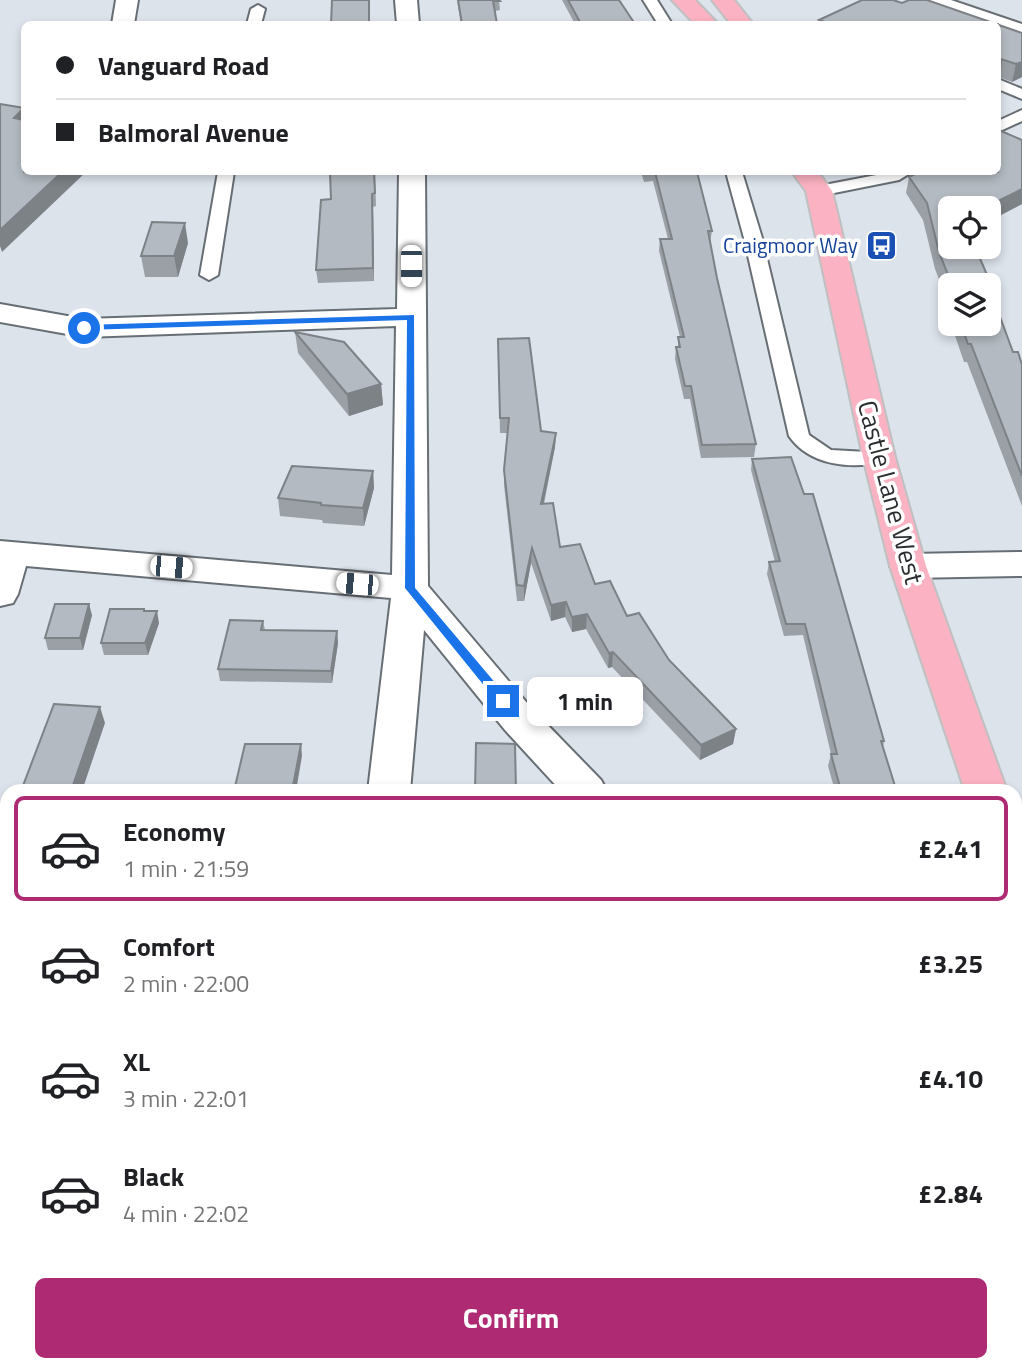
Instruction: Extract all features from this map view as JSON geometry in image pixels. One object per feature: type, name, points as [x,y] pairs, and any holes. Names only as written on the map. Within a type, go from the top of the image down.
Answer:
[{"type":"main road","points":[[683,0],[703,21]]},
{"type":"main road","points":[[723,0],[740,21]]},
{"type":"main road","name":"Castle Lane West","points":[[815,180],[879,457],[908,566],[984,784]]},
{"type":"street","points":[[124,21],[128,0]]},
{"type":"street","points":[[406,0],[408,21]]},
{"type":"street","points":[[930,0],[992,21]]},
{"type":"street","points":[[1001,24],[1022,31]]},
{"type":"street","points":[[390,784],[410,588],[412,175]]},
{"type":"street","points":[[0,313],[84,328],[411,317]]},
{"type":"street","points":[[0,594],[6,552],[410,588],[519,720],[579,784]]},
{"type":"street","points":[[908,566],[1022,564]]},
{"type":"lane","points":[[650,0],[663,21]]},
{"type":"lane","points":[[255,21],[258,9]]},
{"type":"lane","points":[[1001,85],[1022,94]]},
{"type":"lane","points":[[1001,126],[1022,115]]},
{"type":"lane","points":[[209,275],[226,175]]},
{"type":"lane","points":[[735,175],[753,237],[799,436],[814,452],[823,456],[879,457]]},
{"type":"lane","points":[[815,180],[897,175]]},
{"type":"building","points":[[332,0],[369,0],[369,21],[331,21]]},
{"type":"building","points":[[458,0],[500,1],[493,1],[496,21],[462,21]]},
{"type":"building","points":[[568,0],[619,0],[633,21],[579,21]]},
{"type":"building","points":[[862,0],[893,0],[902,3],[909,0],[927,0],[987,21],[822,21],[819,20]]},
{"type":"building","points":[[1001,26],[1022,33],[1022,62],[1016,64],[1001,59]]},
{"type":"building","points":[[0,104],[21,108],[14,118],[21,119],[21,175],[59,175],[0,230]]},
{"type":"building","points":[[1001,131],[1022,140],[1022,189],[1001,200],[1001,196],[938,196],[938,248],[927,203],[909,177],[1001,175]]},
{"type":"building","points":[[330,175],[374,175],[373,268],[316,270],[321,200],[331,199]]},
{"type":"building","points":[[656,175],[698,175],[712,231],[708,231],[717,278],[756,444],[702,445],[691,386],[685,386],[676,347],[680,347],[678,337],[684,337],[660,239],[672,239]]},
{"type":"building","points":[[152,222],[185,223],[174,256],[141,256]]},
{"type":"building","points":[[942,259],[980,259],[986,273],[947,273]]},
{"type":"building","points":[[1001,320],[1013,352],[1018,352],[1022,365],[1022,476],[971,344],[968,344],[965,336],[1001,336]]},
{"type":"building","points":[[295,332],[344,342],[381,384],[347,394]]},
{"type":"building","points":[[529,338],[541,431],[556,433],[541,504],[553,503],[560,547],[580,544],[595,584],[610,581],[627,616],[639,613],[669,660],[736,729],[701,745],[613,652],[609,653],[587,614],[572,617],[566,602],[551,605],[532,548],[524,586],[517,585],[504,470],[509,418],[500,418],[498,339]]},
{"type":"building","points":[[791,457],[804,494],[813,494],[894,784],[839,784],[831,754],[837,754],[805,624],[786,624],[769,562],[780,561],[752,459]]},
{"type":"building","points":[[292,466],[373,471],[363,508],[278,498]]},
{"type":"building","points":[[55,604],[89,604],[80,638],[45,638]]},
{"type":"building","points":[[110,609],[157,611],[145,643],[101,643]]},
{"type":"building","points":[[230,620],[263,621],[261,630],[337,631],[331,671],[218,669]]},
{"type":"building","points":[[54,704],[100,707],[73,784],[24,784]]},
{"type":"building","points":[[476,743],[515,744],[516,784],[475,784]]},
{"type":"building","points":[[245,744],[301,744],[293,784],[236,784]]},
{"type":"place","name":"Craigmoor Way","points":[[881,245]]},
{"type":"route","points":[[84,328],[411,317],[410,588],[503,701]]}]
